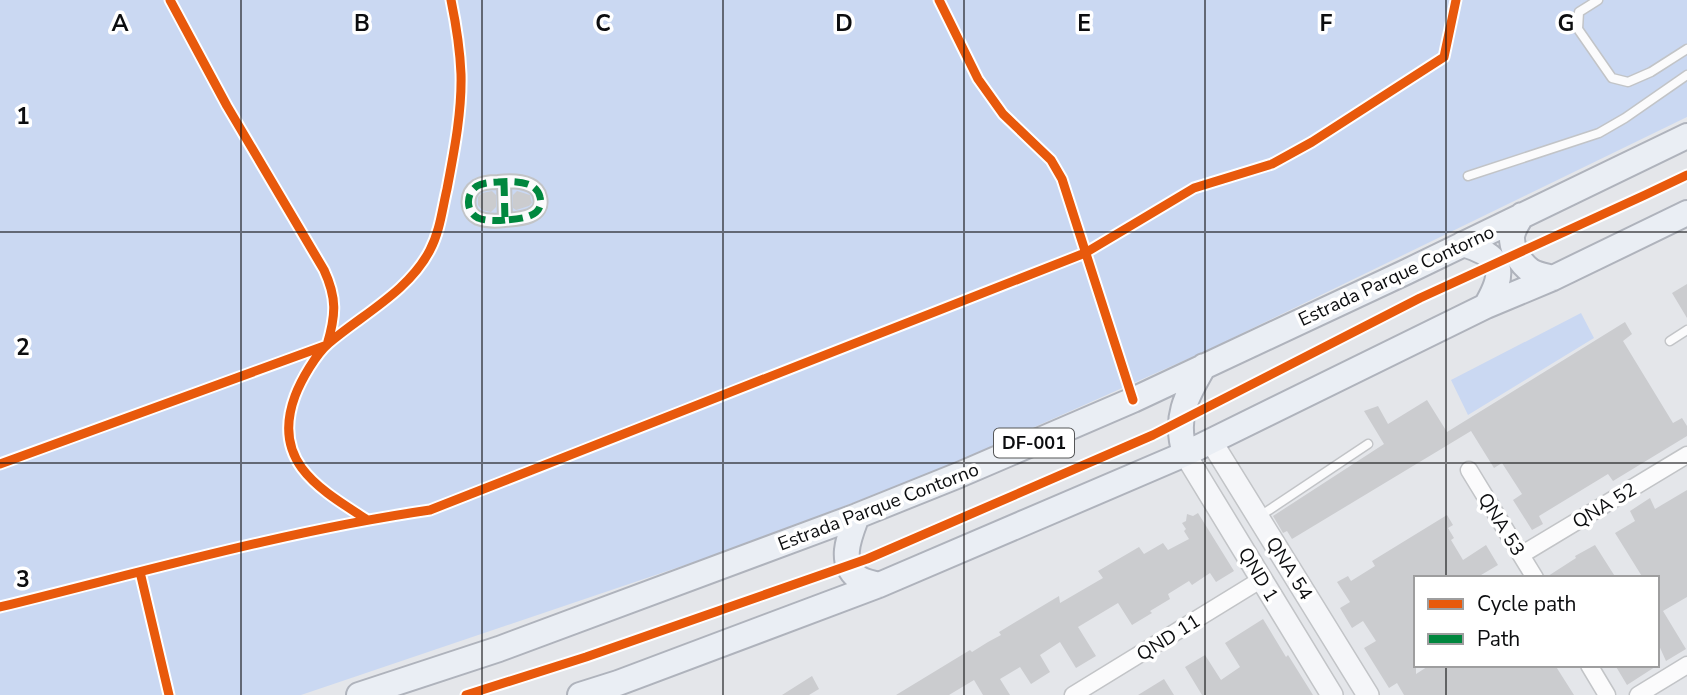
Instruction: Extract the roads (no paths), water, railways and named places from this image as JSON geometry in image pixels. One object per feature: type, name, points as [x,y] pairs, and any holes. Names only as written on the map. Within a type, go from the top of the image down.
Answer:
[{"type":"highway","name":"Estrada Parque Contorno","points":[[359,695],[508,646],[857,516],[959,475],[1108,411],[1687,136]]},
{"type":"highway","points":[[580,695],[880,585],[1185,454],[1486,306],[1553,278],[1687,213]]},
{"type":"highway","points":[[1522,215],[1512,235],[1515,251],[1532,272],[1553,278]]},
{"type":"highway","points":[[1463,244],[1487,254],[1497,268],[1498,283],[1486,306]]},
{"type":"highway","points":[[1185,454],[1181,439],[1181,417],[1188,394],[1204,366]]},
{"type":"highway","points":[[857,516],[846,548],[849,565],[859,579],[880,585]]},
{"type":"main road","name":"QNA 54","points":[[1211,441],[1368,695]]},
{"type":"main road","name":"QND 1","points":[[1185,454],[1332,695]]},
{"type":"main road","points":[[1230,527],[1233,518],[1257,515]]},
{"type":"street","points":[[503,182],[505,220]]},
{"type":"street","points":[[503,182],[531,185],[541,199],[539,208],[528,217],[505,220],[479,218],[468,204],[470,193],[477,186],[503,182]]},
{"type":"street","name":"QNA 52","points":[[1521,555],[1687,455]]},
{"type":"street","name":"QNA 53","points":[[1469,470],[1534,576]]},
{"type":"street","name":"QND 11","points":[[1073,695],[1262,579]]},
{"type":"street","points":[[1638,695],[1687,665]]},
{"type":"street","points":[[1590,667],[1607,695]]},
{"type":"lane","points":[[1598,0],[1580,12],[1578,29],[1612,78],[1628,82],[1651,72],[1687,49]]},
{"type":"lane","points":[[1468,176],[1599,133],[1687,75]]},
{"type":"lane","points":[[1670,341],[1687,330]]},
{"type":"lane","points":[[1257,515],[1368,444]]}]
